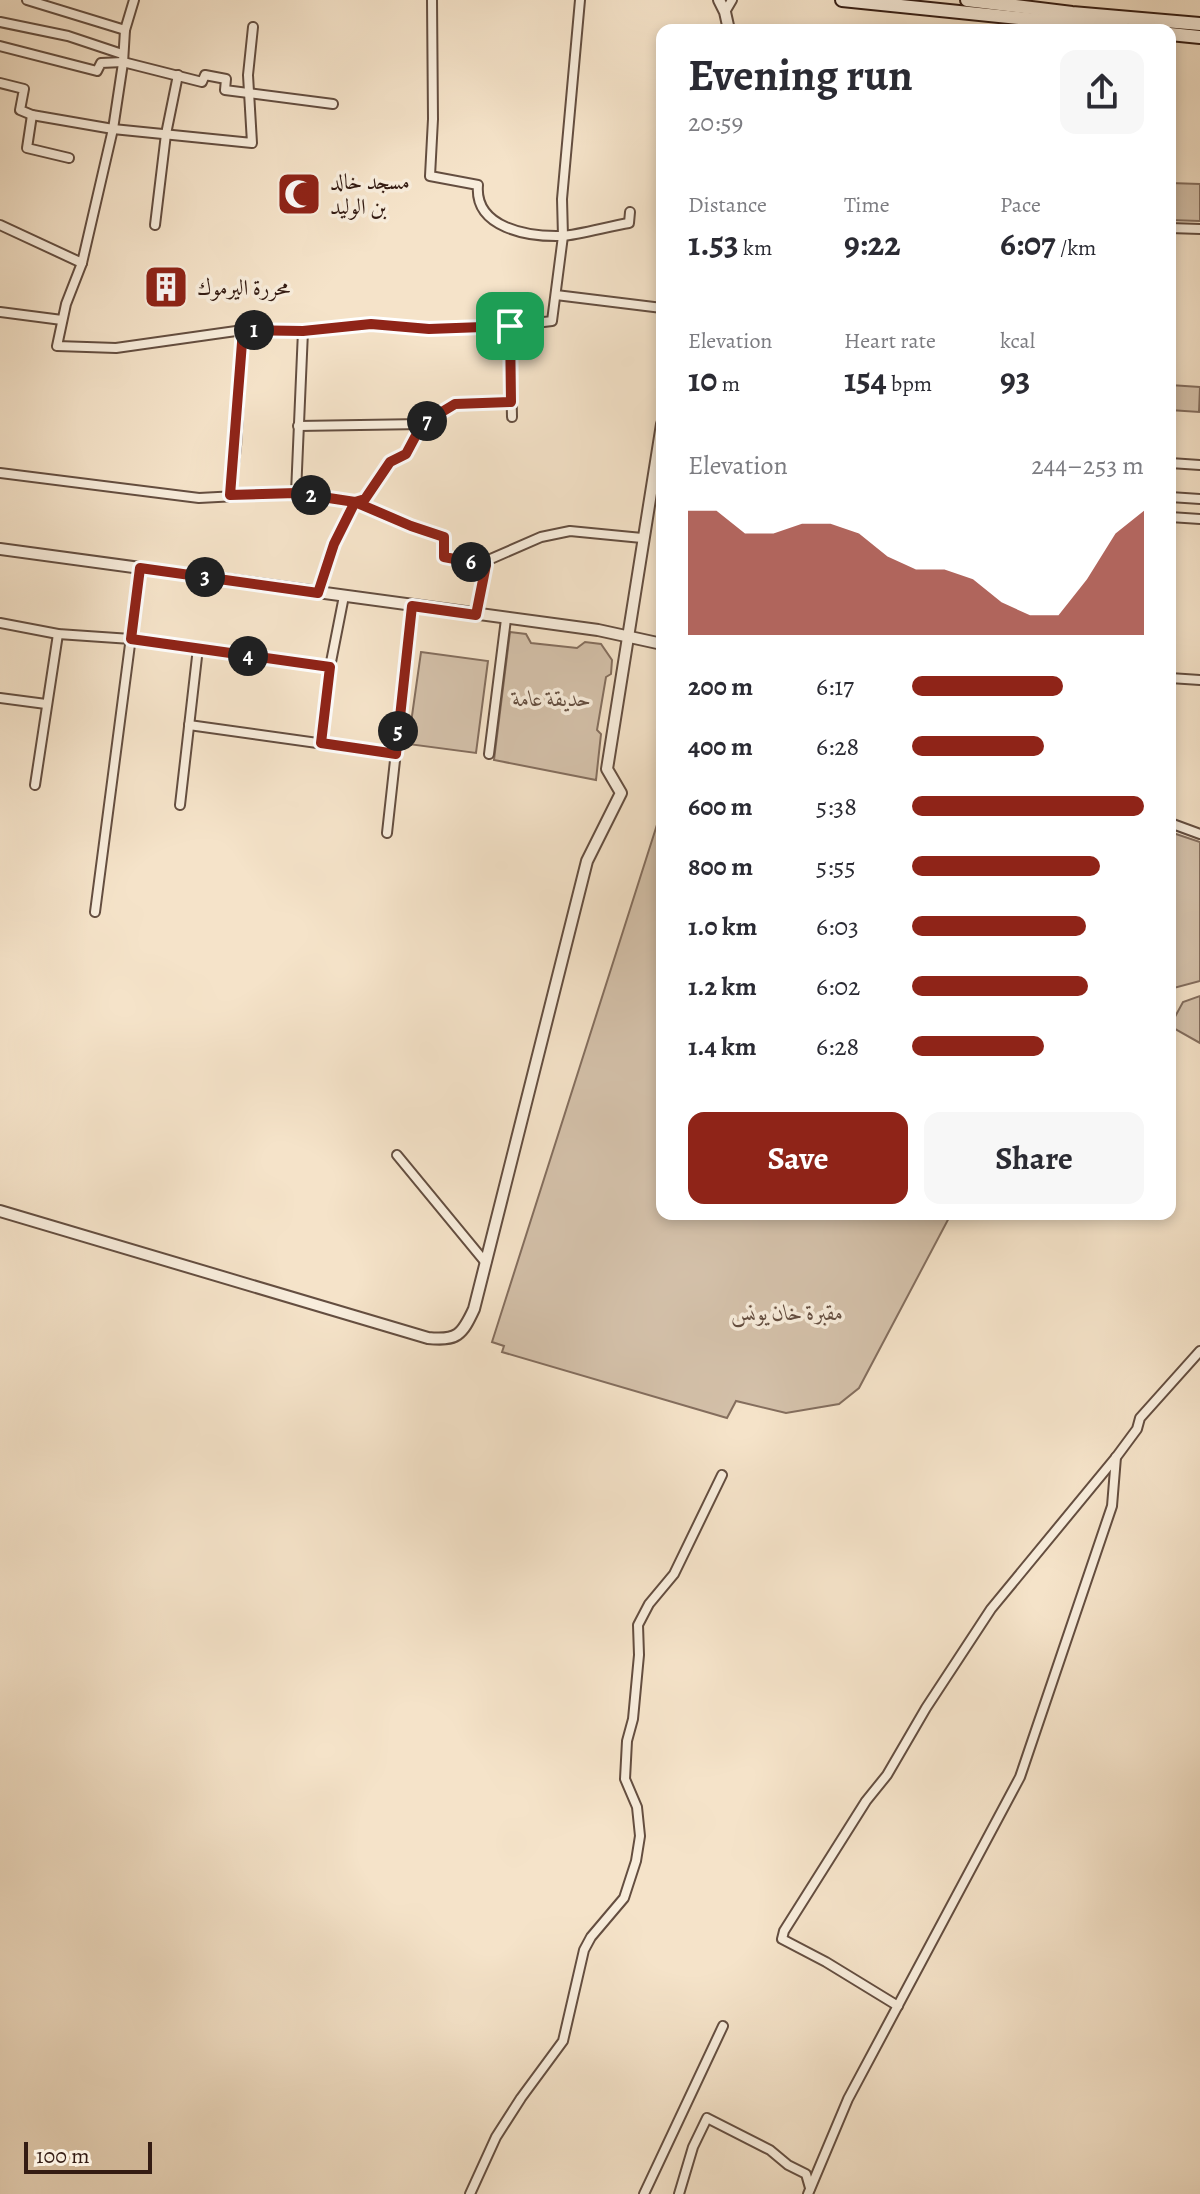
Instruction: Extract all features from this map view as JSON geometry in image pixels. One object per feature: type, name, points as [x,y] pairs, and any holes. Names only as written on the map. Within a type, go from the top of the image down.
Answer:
[{"type":"main road","points":[[842,0],[1050,24]]},
{"type":"main road","points":[[967,0],[1200,24]]},
{"type":"main road","points":[[1176,35],[1200,37]]},
{"type":"street","points":[[27,0],[125,30]]},
{"type":"street","points":[[134,0],[125,30],[113,129],[82,263],[62,320],[57,346],[131,346],[243,330],[303,331],[371,324],[429,329],[552,321],[563,236],[562,199],[580,0]]},
{"type":"street","points":[[432,0],[430,176],[478,185],[479,203],[501,227],[563,236],[629,223],[630,212]]},
{"type":"street","points":[[719,0],[728,24]]},
{"type":"street","points":[[725,12],[732,0]]},
{"type":"street","points":[[0,22],[68,36],[123,58],[202,82],[205,75],[226,79],[225,90],[333,104]]},
{"type":"street","points":[[0,83],[24,89],[20,110],[32,115],[113,129],[252,143],[248,75],[253,27]]},
{"type":"street","points":[[0,46],[97,71],[101,63],[123,58]]},
{"type":"street","points":[[155,225],[166,134],[178,75]]},
{"type":"street","points":[[32,115],[27,148],[69,158]]},
{"type":"street","points":[[0,225],[82,263]]},
{"type":"street","points":[[1176,228],[1200,229]]},
{"type":"street","points":[[556,295],[656,307]]},
{"type":"street","points":[[0,312],[62,320]]},
{"type":"street","points":[[510,326],[512,417]]},
{"type":"street","points":[[230,495],[243,330]]},
{"type":"street","points":[[296,493],[303,331]]},
{"type":"street","points":[[298,426],[422,424],[455,404],[511,402]]},
{"type":"street","points":[[318,593],[334,544],[355,502],[365,499],[390,462],[406,454],[422,424]]},
{"type":"street","points":[[0,1211],[428,1338],[452,1338],[462,1332],[474,1309],[587,861],[621,793],[607,769],[656,458]]},
{"type":"street","points":[[1176,463],[1200,465]]},
{"type":"street","points":[[0,473],[199,498],[296,493],[355,502],[444,537],[444,557],[486,565]]},
{"type":"street","points":[[1176,497],[1200,499]]},
{"type":"street","points":[[1176,517],[1200,519]]},
{"type":"street","points":[[476,615],[486,561],[541,537],[570,531],[642,538]]},
{"type":"street","points":[[0,549],[629,635],[656,642]]},
{"type":"street","points":[[95,912],[140,568]]},
{"type":"street","points":[[321,743],[330,667],[344,596]]},
{"type":"street","points":[[387,833],[412,606]]},
{"type":"street","points":[[489,754],[506,619]]},
{"type":"street","points":[[0,623],[58,634],[131,639],[330,667]]},
{"type":"street","points":[[35,785],[58,634]]},
{"type":"street","points":[[180,805],[198,648]]},
{"type":"street","points":[[1176,678],[1200,680]]},
{"type":"street","points":[[0,698],[46,704]]},
{"type":"street","points":[[189,725],[396,754]]},
{"type":"street","points":[[1176,825],[1200,834]]},
{"type":"street","points":[[397,1155],[486,1263]]},
{"type":"street","points":[[898,2006],[782,1939],[784,1931],[991,1609],[1117,1456],[1137,1429],[1140,1418],[1200,1351]]},
{"type":"street","points":[[809,2191],[848,2099],[1020,1777],[1112,1506],[1117,1456]]},
{"type":"street","points":[[470,2194],[496,2137],[563,2041],[584,1950],[624,1898],[640,1836],[637,1807],[625,1779],[639,1655],[638,1625],[649,1604],[674,1574],[722,1475]]},
{"type":"street","points":[[644,2194],[723,2026]]},
{"type":"street","points":[[679,2194],[693,2147],[707,2118],[770,2150],[788,2165],[806,2174],[809,2191]]},
{"type":"green space","points":[[1176,183],[1200,184],[1200,221],[1176,220]]},
{"type":"green space","points":[[1176,385],[1200,387],[1199,412],[1176,410]]},
{"type":"green space","name":"حديقة عامة","points":[[510,632],[526,634],[531,643],[577,648],[585,642],[601,644],[612,660],[597,730],[601,734],[596,780],[494,760]]},
{"type":"green space","points":[[421,652],[488,661],[476,753],[408,744]]},
{"type":"green space","name":"مقبرة خان يونس","points":[[656,828],[656,1220],[948,1220],[859,1388],[839,1404],[786,1413],[736,1401],[727,1418],[502,1352],[504,1346],[492,1342]]},
{"type":"green space","points":[[1176,834],[1200,842],[1200,981],[1176,987]]},
{"type":"green space","points":[[1200,996],[1200,1043],[1176,1029],[1176,1015],[1183,1002]]},
{"type":"place","name":"مسجد خالد بن الوليد","points":[[299,194]]},
{"type":"place","name":"محررة اليرموك","points":[[166,287]]},
{"type":"route","points":[[510,326],[429,329],[371,324],[303,331],[243,330],[230,495],[296,493],[355,502],[334,544],[318,593],[140,568],[131,639],[330,667],[321,743],[396,754],[412,606],[476,615],[486,565],[444,557],[444,537],[355,502],[365,499],[373,490],[390,462],[406,454],[422,424],[455,404],[511,402],[510,326]]}]
